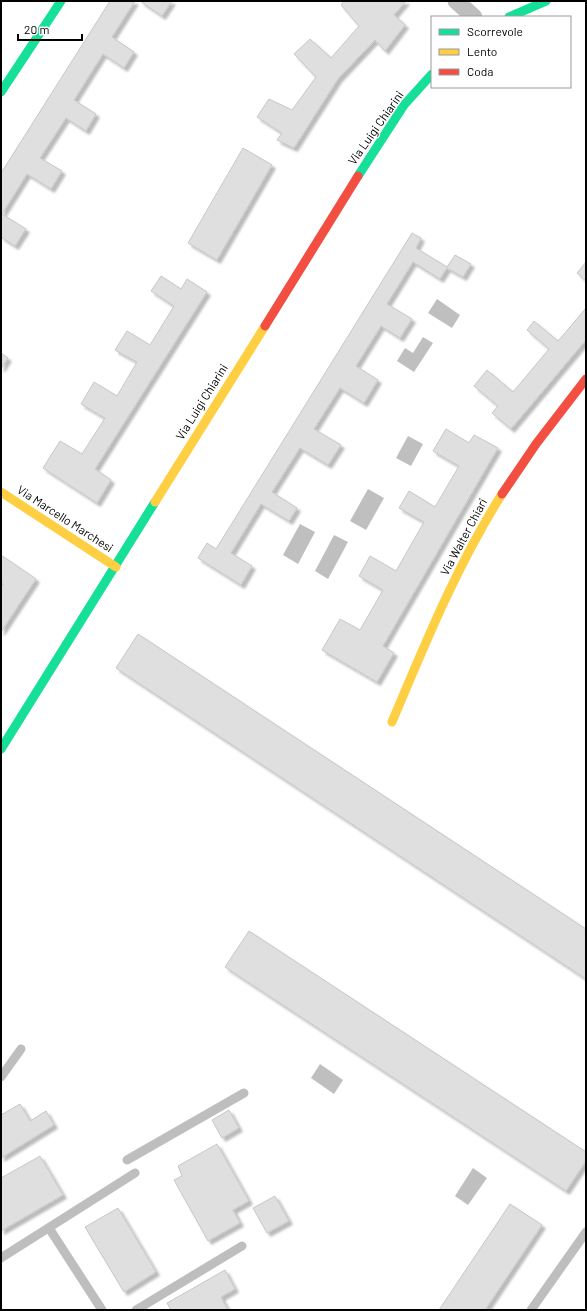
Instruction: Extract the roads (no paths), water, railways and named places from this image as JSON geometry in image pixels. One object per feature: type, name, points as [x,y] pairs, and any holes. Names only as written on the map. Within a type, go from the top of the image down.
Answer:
[{"type":"street","points":[[1,92],[61,1]]},
{"type":"street","points":[[456,1],[473,16]]},
{"type":"street","points":[[512,16],[546,1]]},
{"type":"street","name":"Via Luigi Chiarini","points":[[1,749],[116,567],[229,382],[388,128],[404,105],[431,75]]},
{"type":"street","name":"Via Walter Chiari","points":[[392,722],[446,598],[490,513],[519,466],[586,379]]},
{"type":"street","name":"Via Marcello Marchesi","points":[[1,492],[116,567]]},
{"type":"lane","points":[[1,1077],[21,1049]]},
{"type":"lane","points":[[127,1160],[244,1093]]},
{"type":"lane","points":[[1,1258],[135,1173]]},
{"type":"lane","points":[[49,1228],[102,1310]]},
{"type":"lane","points":[[531,1310],[586,1232]]},
{"type":"lane","points":[[136,1310],[242,1246]]}]
